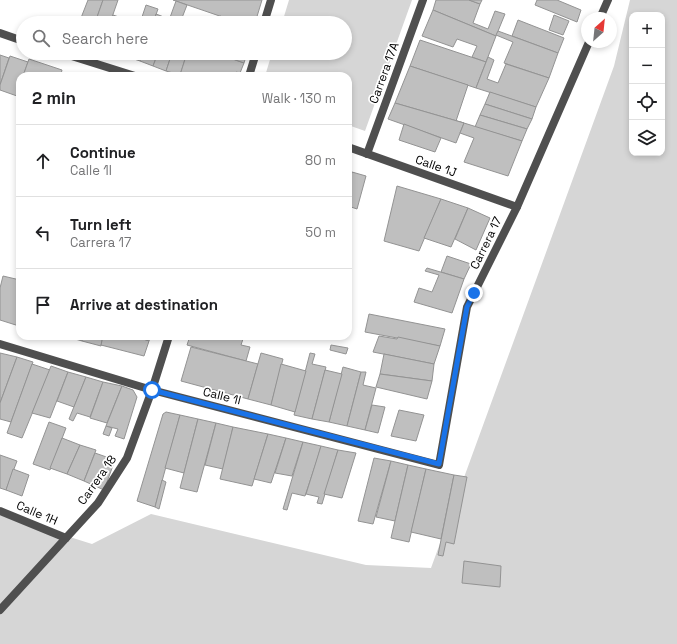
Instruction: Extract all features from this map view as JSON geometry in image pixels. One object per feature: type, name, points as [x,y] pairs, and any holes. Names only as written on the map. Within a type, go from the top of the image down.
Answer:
[{"type":"street","points":[[266,16],[271,0]]},
{"type":"street","name":"Carrera 17A","points":[[367,154],[423,0]]},
{"type":"street","points":[[598,0],[607,1],[602,12]]},
{"type":"street","points":[[0,33],[16,39]]},
{"type":"street","name":"Carrera 17","points":[[439,464],[467,307],[517,207],[586,48]]},
{"type":"street","points":[[84,60],[122,72]]},
{"type":"street","points":[[250,72],[254,60]]},
{"type":"street","name":"Calle 1J","points":[[352,148],[517,207]]},
{"type":"street","name":"Carrera 18","points":[[0,610],[98,503],[127,458],[152,390],[168,340]]},
{"type":"street","name":"Calle 1I","points":[[0,344],[152,390],[439,464]]},
{"type":"street","name":"Calle 1H","points":[[0,511],[66,538]]},
{"type":"shaded area","points":[[289,0],[412,0],[365,131],[352,126],[352,72],[266,72],[270,60],[352,60],[352,16],[284,16]]},
{"type":"shaded area","points":[[630,0],[677,0],[677,644],[0,644],[0,515],[92,544],[151,514],[366,565],[431,568],[614,66]]},
{"type":"building","points":[[88,0],[103,0],[97,16],[82,16]]},
{"type":"building","points":[[103,0],[118,0],[112,16],[97,16]]},
{"type":"building","points":[[173,0],[262,0],[257,16],[220,16]]},
{"type":"building","points":[[436,0],[469,0],[480,4],[473,23],[488,29],[495,11],[505,14],[496,36],[433,10]]},
{"type":"building","points":[[469,0],[482,0],[480,4]]},
{"type":"building","points":[[537,0],[557,0],[581,10],[577,22],[535,5]]},
{"type":"building","points":[[176,1],[187,5],[183,16],[171,16]]},
{"type":"building","points":[[146,5],[158,9],[156,16],[142,16]]},
{"type":"building","points":[[433,10],[496,36],[486,62],[472,57],[477,46],[457,39],[453,47],[422,36]]},
{"type":"building","points":[[554,15],[569,21],[563,35],[549,30]]},
{"type":"building","points":[[518,20],[564,38],[558,53],[512,36]]},
{"type":"building","points":[[498,31],[558,53],[549,78],[504,63],[513,42],[496,35]]},
{"type":"building","points":[[420,40],[486,62],[476,88],[410,66]]},
{"type":"building","points":[[0,55],[9,58],[0,85]]},
{"type":"building","points":[[10,56],[16,58],[16,60],[28,62],[24,72],[16,72],[16,96],[0,90],[0,85]]},
{"type":"building","points":[[488,57],[494,60],[487,79],[498,83],[506,64],[549,78],[536,107],[476,88]]},
{"type":"building","points":[[29,60],[62,70],[62,72],[24,72]]},
{"type":"building","points":[[140,60],[155,60],[153,66]]},
{"type":"building","points":[[155,60],[170,60],[166,71],[153,66]]},
{"type":"building","points":[[170,60],[185,60],[181,72],[166,71]]},
{"type":"building","points":[[185,60],[236,60],[244,63],[240,72],[181,72]]},
{"type":"building","points":[[236,60],[245,60],[244,63]]},
{"type":"building","points":[[410,66],[468,85],[456,121],[395,103]]},
{"type":"building","points":[[490,92],[536,107],[532,119],[485,104]]},
{"type":"building","points":[[395,103],[464,123],[456,143],[388,119]]},
{"type":"building","points":[[485,104],[532,119],[527,129],[480,115]]},
{"type":"building","points":[[480,115],[527,129],[522,141],[475,127]]},
{"type":"building","points":[[464,123],[522,141],[508,176],[464,162],[474,138],[460,133]]},
{"type":"building","points":[[404,124],[441,138],[435,152],[399,140]]},
{"type":"building","points":[[352,172],[366,176],[357,209],[352,207]]},
{"type":"building","points":[[397,186],[441,199],[419,251],[384,241]]},
{"type":"building","points":[[441,199],[468,208],[451,247],[424,238]]},
{"type":"building","points":[[468,208],[490,218],[476,250],[455,239]]},
{"type":"building","points":[[447,256],[471,264],[464,279],[441,272]]},
{"type":"building","points":[[427,268],[464,279],[452,313],[414,302],[419,288],[432,292],[439,275],[425,271]]},
{"type":"building","points":[[3,276],[16,279],[16,325],[0,320],[0,288]]},
{"type":"building","points":[[369,314],[445,329],[440,346],[365,332]]},
{"type":"building","points":[[379,336],[397,339],[398,337],[440,346],[434,364],[373,352]]},
{"type":"building","points":[[82,340],[102,340],[101,346]]},
{"type":"building","points":[[102,340],[149,341],[144,356],[101,345]]},
{"type":"building","points":[[189,340],[243,340],[241,345],[250,347],[246,361],[187,345]]},
{"type":"building","points":[[331,345],[348,348],[346,354],[330,350]]},
{"type":"building","points":[[191,347],[258,364],[248,399],[181,381]]},
{"type":"building","points":[[0,353],[17,357],[0,403]]},
{"type":"building","points":[[261,353],[283,359],[271,405],[248,399]]},
{"type":"building","points":[[310,353],[315,354],[312,364],[326,367],[312,419],[294,415]]},
{"type":"building","points":[[384,354],[434,364],[432,381],[380,374]]},
{"type":"building","points":[[17,357],[33,362],[11,422],[0,419],[0,403]]},
{"type":"building","points":[[32,364],[50,370],[22,438],[7,433]]},
{"type":"building","points":[[281,364],[306,371],[295,412],[271,405]]},
{"type":"building","points":[[51,366],[68,372],[50,418],[32,413]]},
{"type":"building","points":[[343,367],[361,372],[347,426],[329,422]]},
{"type":"building","points":[[325,370],[342,374],[329,422],[312,419]]},
{"type":"building","points":[[68,372],[86,377],[74,407],[57,401]]},
{"type":"building","points":[[361,372],[366,372],[363,385],[376,388],[365,430],[347,426]]},
{"type":"building","points":[[380,374],[432,381],[427,399],[376,387]]},
{"type":"building","points":[[86,377],[103,382],[90,417],[77,413],[73,421],[69,419]]},
{"type":"building","points":[[103,382],[122,386],[107,423],[90,418]]},
{"type":"building","points":[[122,386],[133,390],[137,397],[124,439],[115,436],[118,429],[106,426]]},
{"type":"building","points":[[372,405],[385,407],[378,433],[365,430]]},
{"type":"building","points":[[399,410],[424,415],[416,441],[391,436]]},
{"type":"building","points":[[166,412],[180,415],[155,507],[137,501],[163,414]]},
{"type":"building","points":[[180,415],[198,419],[184,473],[165,468]]},
{"type":"building","points":[[198,419],[216,423],[197,492],[180,488]]},
{"type":"building","points":[[49,422],[66,428],[50,470],[33,464]]},
{"type":"building","points":[[216,423],[233,427],[223,469],[205,465]]},
{"type":"building","points":[[106,426],[112,428],[109,436],[103,434]]},
{"type":"building","points":[[233,427],[268,434],[252,486],[220,479]]},
{"type":"building","points":[[268,434],[286,438],[271,483],[254,479]]},
{"type":"building","points":[[62,438],[80,445],[67,474],[50,468]]},
{"type":"building","points":[[286,438],[303,442],[292,476],[275,473]]},
{"type":"building","points":[[303,442],[321,446],[317,460],[305,496],[292,493],[287,510],[283,509]]},
{"type":"building","points":[[80,445],[96,450],[84,481],[67,474]]},
{"type":"building","points":[[321,446],[338,450],[322,504],[317,503],[319,497],[306,494]]},
{"type":"building","points":[[338,450],[356,453],[342,498],[324,494]]},
{"type":"building","points":[[95,453],[115,460],[104,490],[84,481]]},
{"type":"building","points":[[0,455],[17,461],[6,490],[0,488]]},
{"type":"building","points":[[374,458],[391,461],[373,524],[358,521]]},
{"type":"building","points":[[391,461],[408,465],[395,521],[376,517]]},
{"type":"building","points":[[408,465],[426,469],[409,542],[391,538]]},
{"type":"building","points":[[13,469],[29,475],[22,496],[6,490]]},
{"type":"building","points":[[426,469],[454,475],[441,539],[411,532]]},
{"type":"building","points":[[454,475],[467,477],[454,544],[446,542],[443,556],[438,555]]},
{"type":"building","points":[[162,480],[166,482],[159,509],[155,507]]},
{"type":"building","points":[[464,561],[501,566],[500,587],[462,583]]},
{"type":"route","points":[[152,390],[439,464],[467,307],[474,293]]}]
